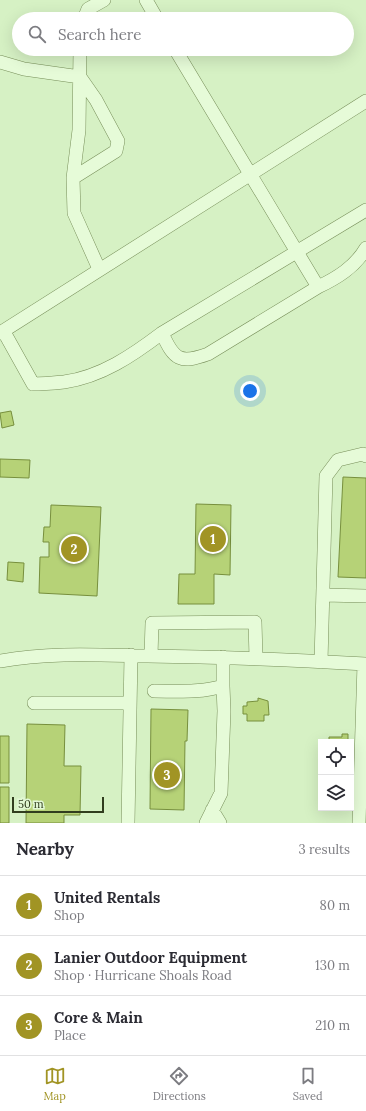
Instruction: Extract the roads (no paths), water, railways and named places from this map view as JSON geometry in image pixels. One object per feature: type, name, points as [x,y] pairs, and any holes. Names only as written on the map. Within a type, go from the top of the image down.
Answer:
[{"type":"street","points":[[87,12],[88,9],[104,0]]},
{"type":"street","points":[[146,0],[153,12]]},
{"type":"street","points":[[80,56],[79,130],[74,178],[74,213],[99,269]]},
{"type":"street","points":[[179,56],[295,252],[318,287]]},
{"type":"street","points":[[0,62],[24,69],[80,77],[96,100],[118,141],[116,151],[74,178]]},
{"type":"street","points":[[366,101],[99,269],[2,333],[33,384],[65,382],[98,372],[132,356],[162,334],[366,210]]},
{"type":"street","points":[[162,334],[169,349],[177,358],[193,360],[208,354],[318,287],[337,278],[361,256],[366,248]]},
{"type":"street","points":[[322,662],[326,476],[338,460],[363,454],[366,456]]},
{"type":"street","points":[[324,595],[366,596]]},
{"type":"street","points":[[151,656],[152,623],[255,622],[256,658]]},
{"type":"street","points":[[0,661],[20,657],[55,655],[131,655],[256,658],[365,664],[359,823]]},
{"type":"street","points":[[128,823],[131,655]]},
{"type":"street","points":[[206,823],[221,793],[224,711],[223,658]]},
{"type":"street","points":[[154,690],[187,691],[212,689],[223,686]]},
{"type":"street","points":[[34,702],[130,702]]},
{"type":"street","points":[[212,810],[220,823]]},
{"type":"place","name":"United Rentals","points":[[213,539]]},
{"type":"place","name":"Lanier Outdoor Equipment","points":[[74,549]]},
{"type":"place","name":"Core & Main","points":[[167,775]]}]
